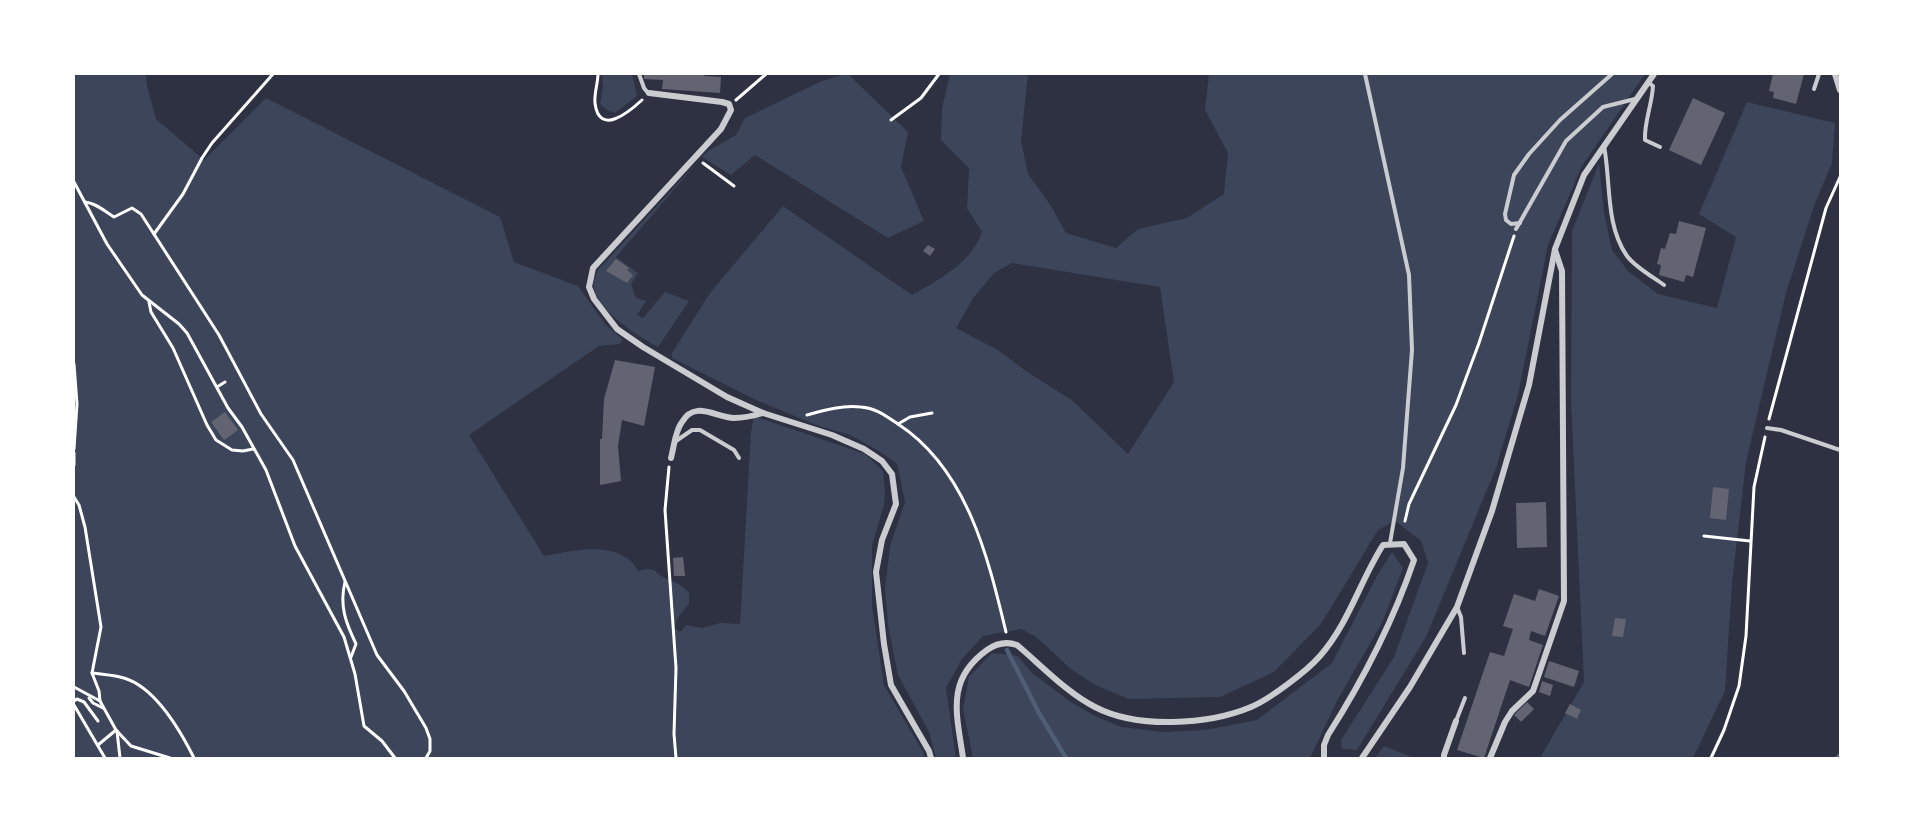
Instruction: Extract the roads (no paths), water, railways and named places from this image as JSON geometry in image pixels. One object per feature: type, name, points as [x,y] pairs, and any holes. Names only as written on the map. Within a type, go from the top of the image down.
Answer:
[{"type":"street","points":[[1362,759],[1410,687],[1456,606],[1492,511],[1529,385],[1555,249],[1584,175],[1654,74]]},
{"type":"street","points":[[1836,74],[1840,90]]},
{"type":"street","points":[[649,93],[722,102],[729,104],[731,110],[721,129],[593,268],[589,287],[594,299],[617,329],[727,397],[763,413],[832,435],[882,461],[892,474],[896,504],[882,540],[876,572],[884,644],[891,685],[929,751],[931,759]]},
{"type":"street","points":[[1490,759],[1505,722],[1512,711],[1533,691],[1564,600],[1562,271],[1555,249]]},
{"type":"street","points":[[670,458],[680,423],[693,412],[702,410],[731,418],[747,418],[763,413]]},
{"type":"street","points":[[963,759],[955,700],[962,679],[974,659],[991,647],[1008,641],[1017,645],[1070,691],[1096,708],[1138,721],[1217,718],[1253,707],[1288,683],[1320,656],[1344,621],[1383,545],[1404,544],[1414,560],[1402,596],[1379,646],[1328,735],[1324,745],[1324,759]]},
{"type":"street","points":[[1006,632],[1008,641]]},
{"type":"street","points":[[1444,759],[1456,721]]},
{"type":"lane","points":[[639,74],[644,88],[649,93]]},
{"type":"lane","points":[[1365,74],[1409,275],[1412,350],[1403,468],[1390,543]]},
{"type":"lane","points":[[1520,223],[1511,224],[1506,220],[1505,214],[1514,175],[1529,154],[1560,120],[1612,74]]},
{"type":"lane","points":[[1814,89],[1819,74]]},
{"type":"lane","points":[[1647,81],[1653,86],[1645,140],[1660,147]]},
{"type":"lane","points":[[1516,229],[1566,141],[1603,107],[1635,99]]},
{"type":"lane","points":[[1604,145],[1609,168],[1615,233],[1628,257],[1664,285]]},
{"type":"lane","points":[[1767,428],[1781,430],[1840,450]]},
{"type":"lane","points":[[675,441],[692,430],[700,430],[734,450],[739,458]]},
{"type":"lane","points":[[1456,606],[1461,617],[1464,653]]},
{"type":"lane","points":[[1456,721],[1465,698]]},
{"type":"waterway","points":[[1007,650],[1039,713],[1066,758]]},
{"type":"waterway","points":[[1837,758],[1840,755]]}]
